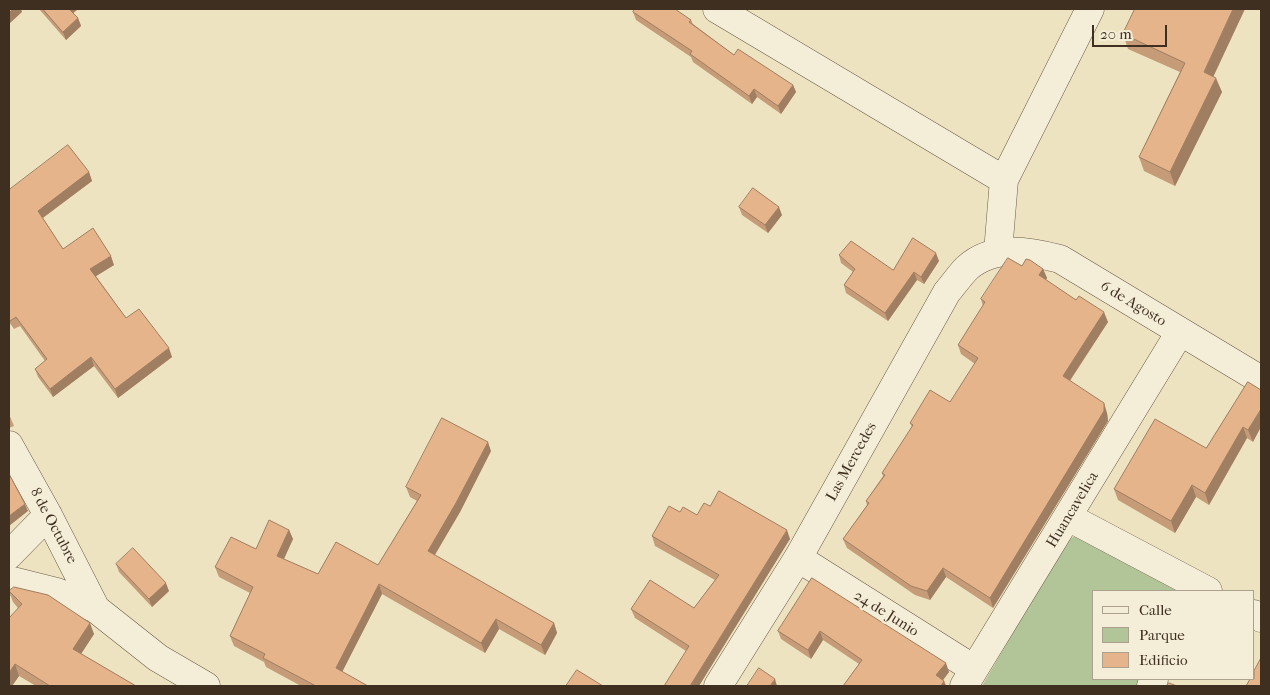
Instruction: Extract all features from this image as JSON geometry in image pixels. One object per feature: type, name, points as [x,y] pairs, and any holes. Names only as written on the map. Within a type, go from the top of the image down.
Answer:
[{"type":"street","points":[[717,9],[1004,180]]},
{"type":"street","points":[[998,252],[1004,180],[1090,9]]},
{"type":"street","name":"6 de Agosto","points":[[998,252],[1029,251],[1060,259],[1261,380]]},
{"type":"street","name":"Las Mercedes","points":[[718,686],[798,558],[947,292],[968,267],[998,252]]},
{"type":"street","name":"Huancavelica","points":[[969,678],[1180,332]]},
{"type":"street","name":"8 de Octubre","points":[[9,445],[96,608]]},
{"type":"street","points":[[9,555],[48,515]]},
{"type":"street","points":[[1068,517],[1199,589]]},
{"type":"street","name":"24 de Junio","points":[[798,558],[969,678]]},
{"type":"street","name":"8 de Octubre","points":[[9,580],[57,592],[96,608],[158,658],[206,686]]},
{"type":"green space","points":[[1084,535],[1178,590],[1092,590],[1092,680],[1147,680],[1144,686],[982,686],[1065,544],[1073,537]]},
{"type":"building","points":[[43,9],[69,9],[78,18],[63,32]]},
{"type":"building","points":[[635,9],[675,9],[691,20],[689,22],[734,55],[738,49],[793,85],[778,106],[754,89],[749,96],[690,54],[692,51],[633,12]]},
{"type":"building","points":[[1135,9],[1233,9],[1204,72],[1216,78],[1170,172],[1139,157],[1185,63],[1123,34]]},
{"type":"building","points":[[68,145],[89,172],[38,211],[63,249],[93,228],[111,256],[90,269],[126,318],[139,309],[169,348],[115,389],[91,357],[50,389],[35,369],[47,359],[16,317],[10,321],[9,318],[9,190]]},
{"type":"building","points":[[753,188],[779,207],[765,225],[739,207]]},
{"type":"building","points":[[913,238],[936,253],[921,277],[914,272],[885,313],[844,285],[855,269],[839,255],[851,241],[893,270]]},
{"type":"building","points":[[1008,258],[1022,266],[1026,259],[1030,260],[1043,269],[1039,275],[1076,300],[1079,296],[1104,312],[1063,376],[1104,403],[1104,411],[990,598],[943,568],[927,591],[911,586],[843,539],[869,503],[866,501],[885,475],[882,473],[913,425],[910,423],[930,390],[950,402],[978,358],[958,345],[985,302],[981,299]]},
{"type":"building","points":[[1248,382],[1261,390],[1261,409],[1248,430],[1243,427],[1205,493],[1192,485],[1171,521],[1114,489],[1155,419],[1206,448]]},
{"type":"building","points":[[442,418],[488,442],[428,551],[554,623],[541,645],[496,619],[481,643],[379,584],[336,668],[368,686],[316,686],[263,658],[265,654],[230,636],[253,587],[215,567],[231,537],[256,549],[269,520],[289,530],[277,556],[318,574],[336,542],[378,565],[421,495],[406,487]]},
{"type":"building","points":[[9,474],[25,504],[9,516]]},
{"type":"building","points":[[719,491],[787,530],[690,686],[664,686],[689,646],[631,609],[650,580],[694,608],[719,575],[652,536],[669,506],[680,512],[683,507],[697,515],[704,503],[710,506]]},
{"type":"building","points":[[133,548],[166,583],[149,599],[116,564]]},
{"type":"building","points":[[812,578],[946,663],[936,675],[944,681],[941,686],[843,686],[862,660],[820,631],[808,650],[778,631]]},
{"type":"building","points":[[14,587],[48,595],[90,623],[73,649],[136,686],[50,686],[15,664],[9,673],[9,618],[22,604],[9,591]]},
{"type":"building","points":[[1261,658],[1261,686],[1246,686],[1249,680],[1255,680],[1255,669]]},
{"type":"building","points":[[759,668],[775,679],[770,686],[747,686]]},
{"type":"building","points":[[577,670],[603,686],[566,686]]}]
